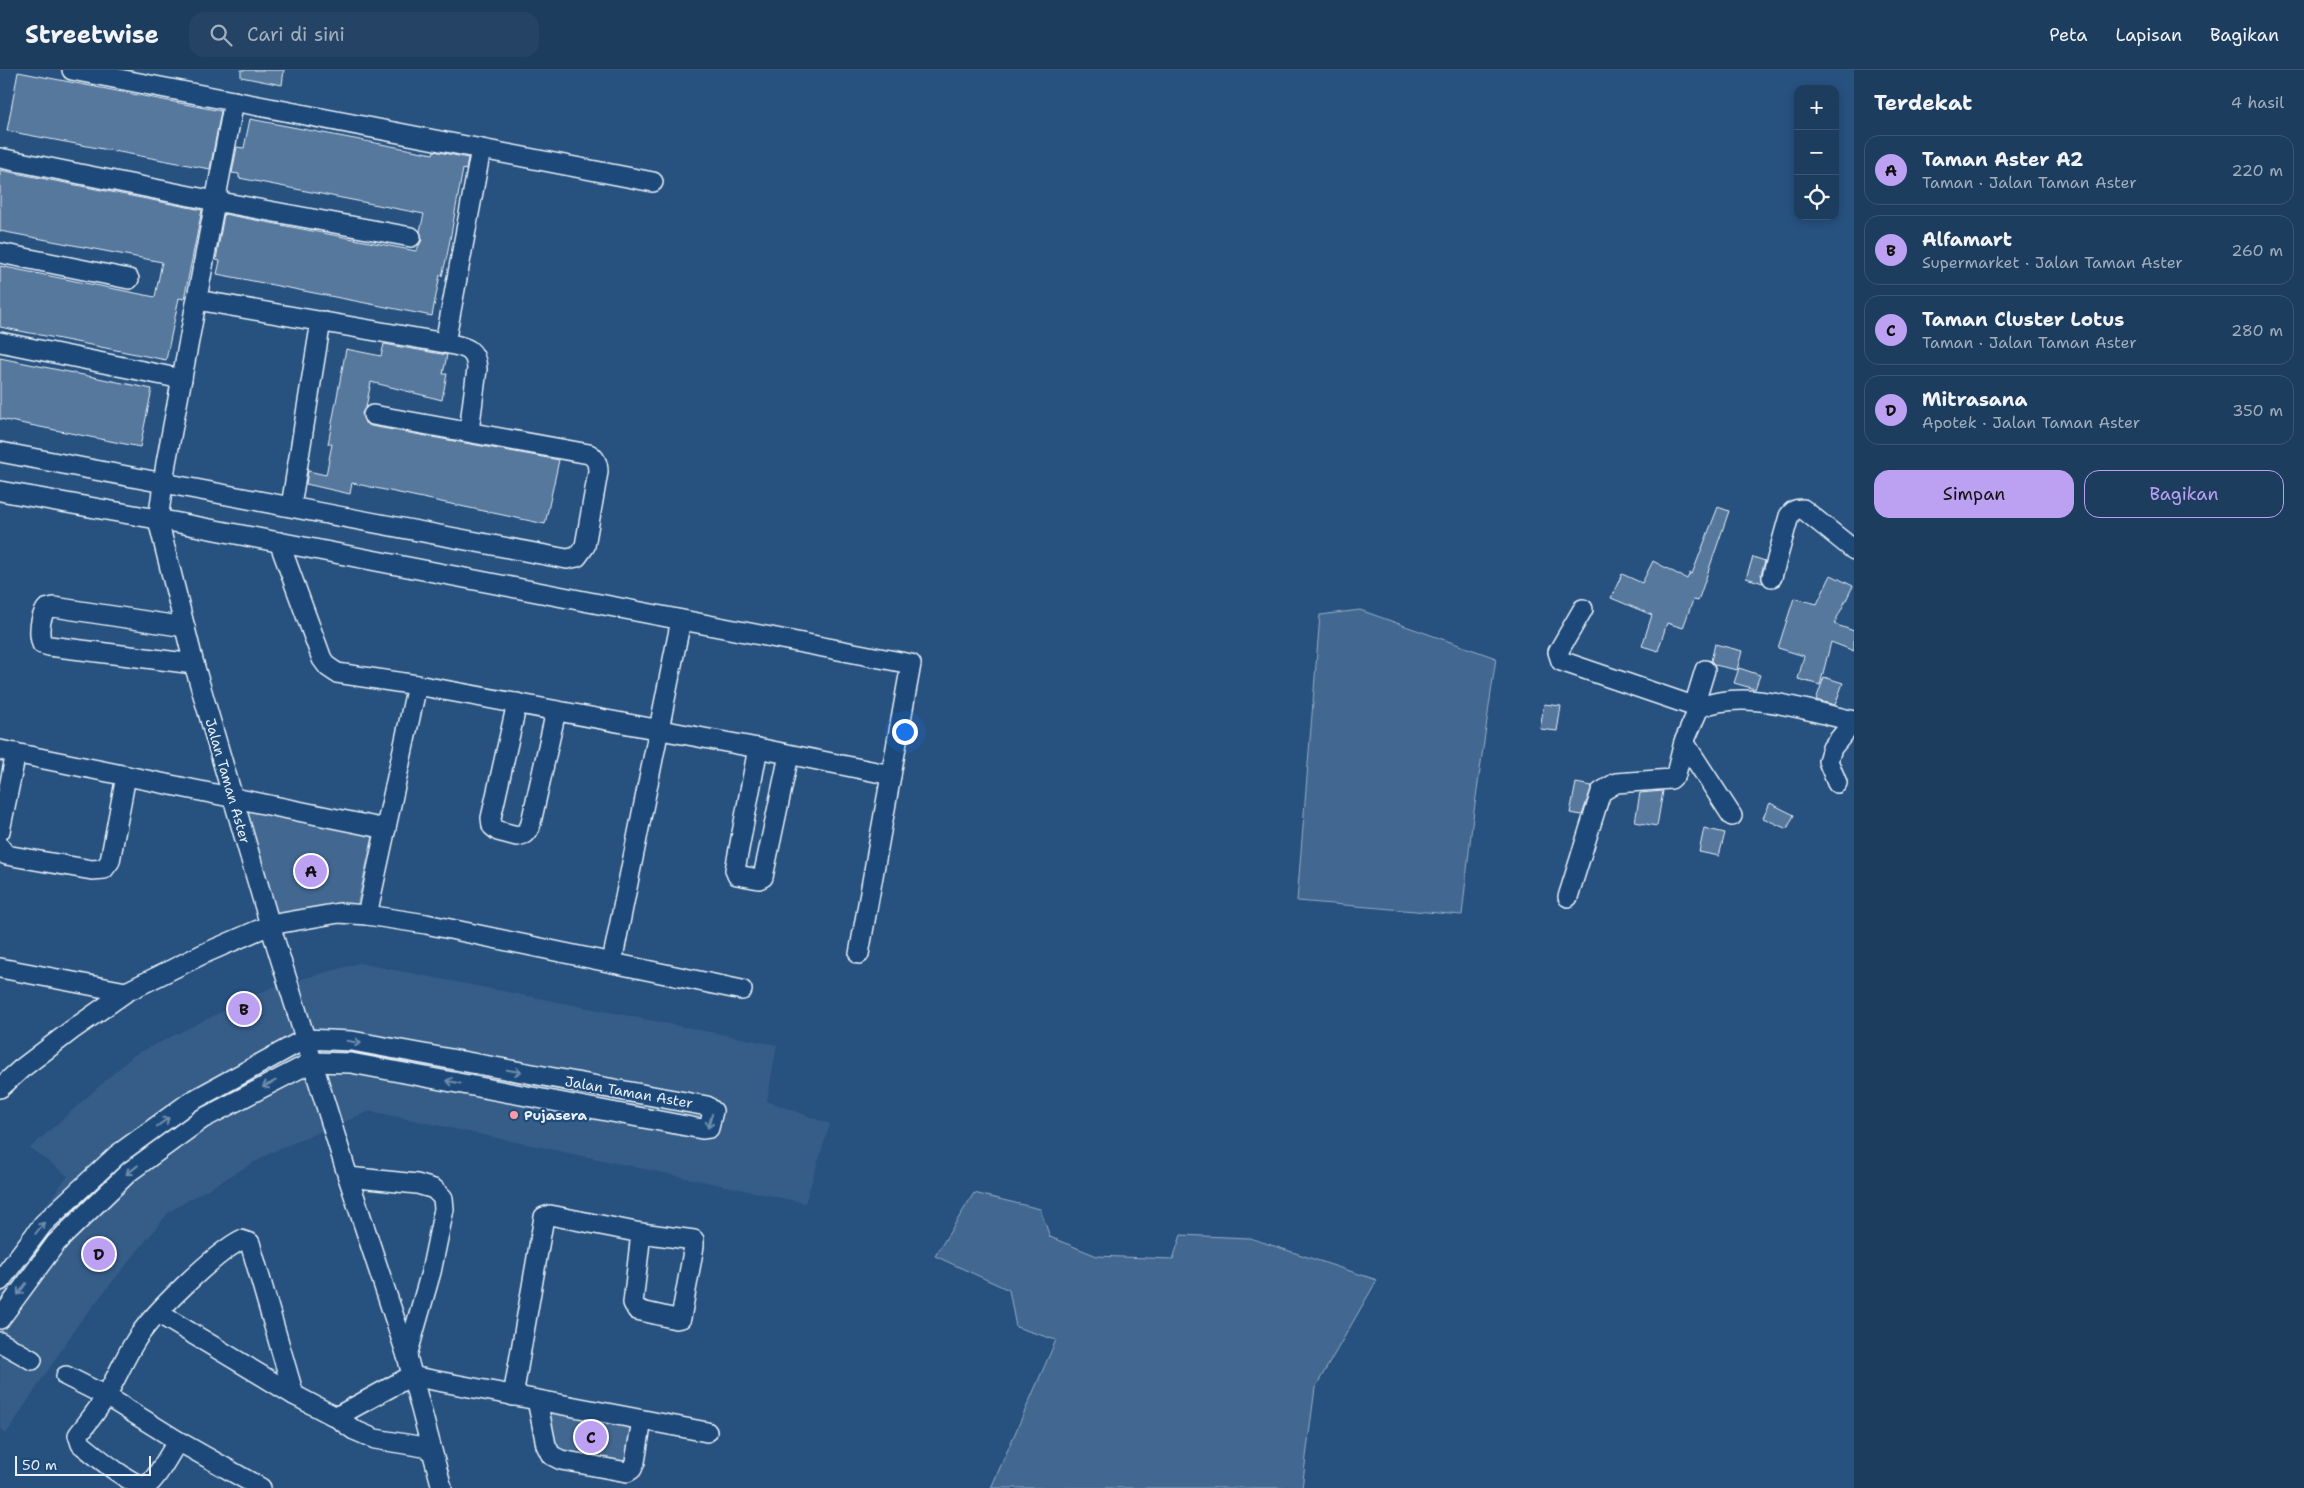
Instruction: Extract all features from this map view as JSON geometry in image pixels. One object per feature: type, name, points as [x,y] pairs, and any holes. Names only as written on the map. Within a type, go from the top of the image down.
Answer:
[{"type":"street","points":[[72,70],[653,182]]},
{"type":"street","points":[[158,520],[182,379],[234,101]]},
{"type":"street","points":[[445,343],[481,149]]},
{"type":"street","points":[[0,158],[215,202],[411,237]]},
{"type":"street","points":[[0,253],[129,279]]},
{"type":"street","points":[[197,300],[445,343],[469,350],[477,360],[469,431]]},
{"type":"street","points":[[291,506],[321,322]]},
{"type":"street","points":[[0,342],[182,379]]},
{"type":"street","points":[[0,452],[567,559],[577,556],[585,546],[598,472],[598,465],[594,457],[469,431],[373,415]]},
{"type":"street","points":[[0,491],[280,542],[911,664],[859,954]]},
{"type":"street","points":[[1772,577],[1789,516],[1797,509],[1803,509],[1854,550]]},
{"type":"street","name":"Jalan Taman Aster","points":[[158,520],[194,664],[270,926],[348,1178],[407,1356],[442,1488]]},
{"type":"street","points":[[280,542],[322,659],[328,667],[337,673],[516,703],[891,775]]},
{"type":"street","points":[[185,627],[54,608],[46,609],[42,615],[40,637],[42,644],[49,646],[194,664]]},
{"type":"street","points":[[1583,609],[1558,652],[1561,662],[1697,707],[1727,700],[1751,700],[1854,721],[1832,748],[1828,761],[1837,783]]},
{"type":"street","points":[[612,962],[681,620]]},
{"type":"street","points":[[1568,898],[1601,792],[1616,783],[1671,779],[1676,774],[1684,742],[1697,707],[1705,670]]},
{"type":"street","points":[[367,915],[417,685]]},
{"type":"street","points":[[516,703],[492,818],[492,826],[498,832],[516,836],[524,834],[530,827],[556,712]]},
{"type":"street","points":[[1684,742],[1732,816]]},
{"type":"street","points":[[758,748],[735,870],[737,875],[759,879],[763,877],[789,755]]},
{"type":"street","points":[[0,832],[8,752],[232,796],[386,829]]},
{"type":"street","points":[[0,847],[6,855],[92,870],[104,869],[110,861],[126,776]]},
{"type":"street","points":[[0,1088],[21,1069],[72,1030],[126,992],[204,954],[270,926],[339,913],[367,915],[426,924],[742,990]]},
{"type":"street","points":[[0,968],[126,992]]},
{"type":"street","points":[[0,1281],[43,1224],[117,1156],[190,1102],[305,1039]]},
{"type":"street","name":"Jalan Taman Aster","points":[[0,1319],[56,1244],[129,1172],[202,1119],[312,1062],[351,1063],[702,1129],[709,1128],[713,1111],[707,1106],[352,1041],[305,1039]]},
{"type":"street","points":[[348,1178],[417,1184],[434,1189],[443,1198],[444,1209],[431,1272],[407,1356]]},
{"type":"street","points":[[513,1396],[544,1217],[562,1217],[641,1233],[694,1240],[681,1318],[676,1319],[647,1313],[638,1310],[633,1304],[641,1233]]},
{"type":"street","points":[[178,1441],[151,1482],[145,1486],[139,1486],[128,1480],[79,1441],[78,1435],[106,1396],[135,1340],[158,1313],[229,1246],[241,1240],[250,1244],[294,1395]]},
{"type":"street","points":[[158,1313],[294,1395],[336,1417],[354,1430],[375,1439],[430,1448]]},
{"type":"street","points":[[0,1342],[32,1360]]},
{"type":"street","points":[[66,1376],[106,1396],[178,1441],[261,1488]]},
{"type":"street","points":[[336,1417],[411,1376],[708,1432]]},
{"type":"street","points":[[537,1400],[546,1445],[551,1455],[562,1460],[627,1472],[632,1469],[642,1420]]},
{"type":"shaded area","points":[[1360,610],[1496,658],[1472,825],[1462,915],[1297,901],[1320,615]]},
{"type":"shaded area","points":[[235,801],[374,831],[356,911],[273,922]]},
{"type":"shaded area","points":[[359,963],[777,1045],[767,1101],[830,1124],[805,1203],[370,1111],[272,1152],[170,1211],[79,1323],[6,1434],[0,1428],[0,1264],[68,1176],[30,1148],[134,1055],[270,988]]},
{"type":"shaded area","points":[[974,1193],[1040,1209],[1050,1237],[1097,1256],[1173,1259],[1181,1235],[1250,1238],[1377,1280],[1315,1388],[1302,1488],[991,1488],[1056,1340],[1016,1327],[1009,1290],[935,1256]]},
{"type":"shaded area","points":[[541,1404],[637,1423],[628,1467],[553,1454]]},
{"type":"building","points":[[241,70],[284,70],[282,85],[241,77]]},
{"type":"building","points":[[18,72],[221,111],[210,169],[7,131]]},
{"type":"building","points":[[250,119],[433,154],[434,151],[468,158],[466,170],[463,169],[447,256],[442,276],[440,275],[432,316],[217,274],[220,261],[216,260],[224,214],[416,251],[422,240],[420,231],[424,214],[239,178],[239,174],[232,173],[237,147],[244,148]]},
{"type":"building","points":[[0,170],[202,210],[184,299],[179,298],[166,360],[0,327],[0,266],[155,297],[162,262],[0,231]]},
{"type":"building","points":[[384,344],[447,355],[443,374],[447,374],[442,400],[371,382],[366,407],[362,413],[365,423],[371,426],[559,460],[545,524],[352,483],[350,494],[306,484],[308,471],[326,475],[332,444],[328,444],[346,349],[381,356]]},
{"type":"building","points":[[0,358],[152,389],[140,447],[0,419]]},
{"type":"building","points":[[1718,507],[1729,511],[1698,601],[1693,600],[1683,628],[1667,623],[1658,651],[1642,646],[1652,615],[1611,598],[1622,574],[1642,583],[1653,561],[1687,579],[1690,573],[1692,574]]},
{"type":"building","points":[[1753,557],[1765,561],[1761,574],[1763,583],[1746,578]]},
{"type":"building","points":[[1831,575],[1853,586],[1834,624],[1854,631],[1854,651],[1831,642],[1820,685],[1798,679],[1804,656],[1778,648],[1794,598],[1817,604]]},
{"type":"building","points":[[1715,644],[1742,651],[1737,670],[1715,665],[1711,661]]},
{"type":"building","points":[[1739,668],[1760,675],[1755,689],[1734,683]]},
{"type":"building","points":[[1824,677],[1843,683],[1835,705],[1816,700]]},
{"type":"building","points":[[1544,704],[1561,706],[1557,731],[1540,729]]},
{"type":"building","points":[[1576,783],[1592,786],[1582,815],[1570,813]]},
{"type":"building","points":[[1663,791],[1657,826],[1635,822],[1640,793]]},
{"type":"building","points":[[1770,803],[1794,815],[1787,829],[1763,818]]},
{"type":"building","points":[[1704,828],[1725,833],[1719,856],[1699,852]]},
{"type":"place","name":"Taman Aster A2","points":[[311,871]]},
{"type":"place","name":"Alfamart","points":[[244,1009]]},
{"type":"place","name":"Pujasera","points":[[514,1115]]},
{"type":"place","name":"Mitrasana","points":[[99,1254]]},
{"type":"place","name":"Taman Cluster Lotus","points":[[591,1437]]}]
